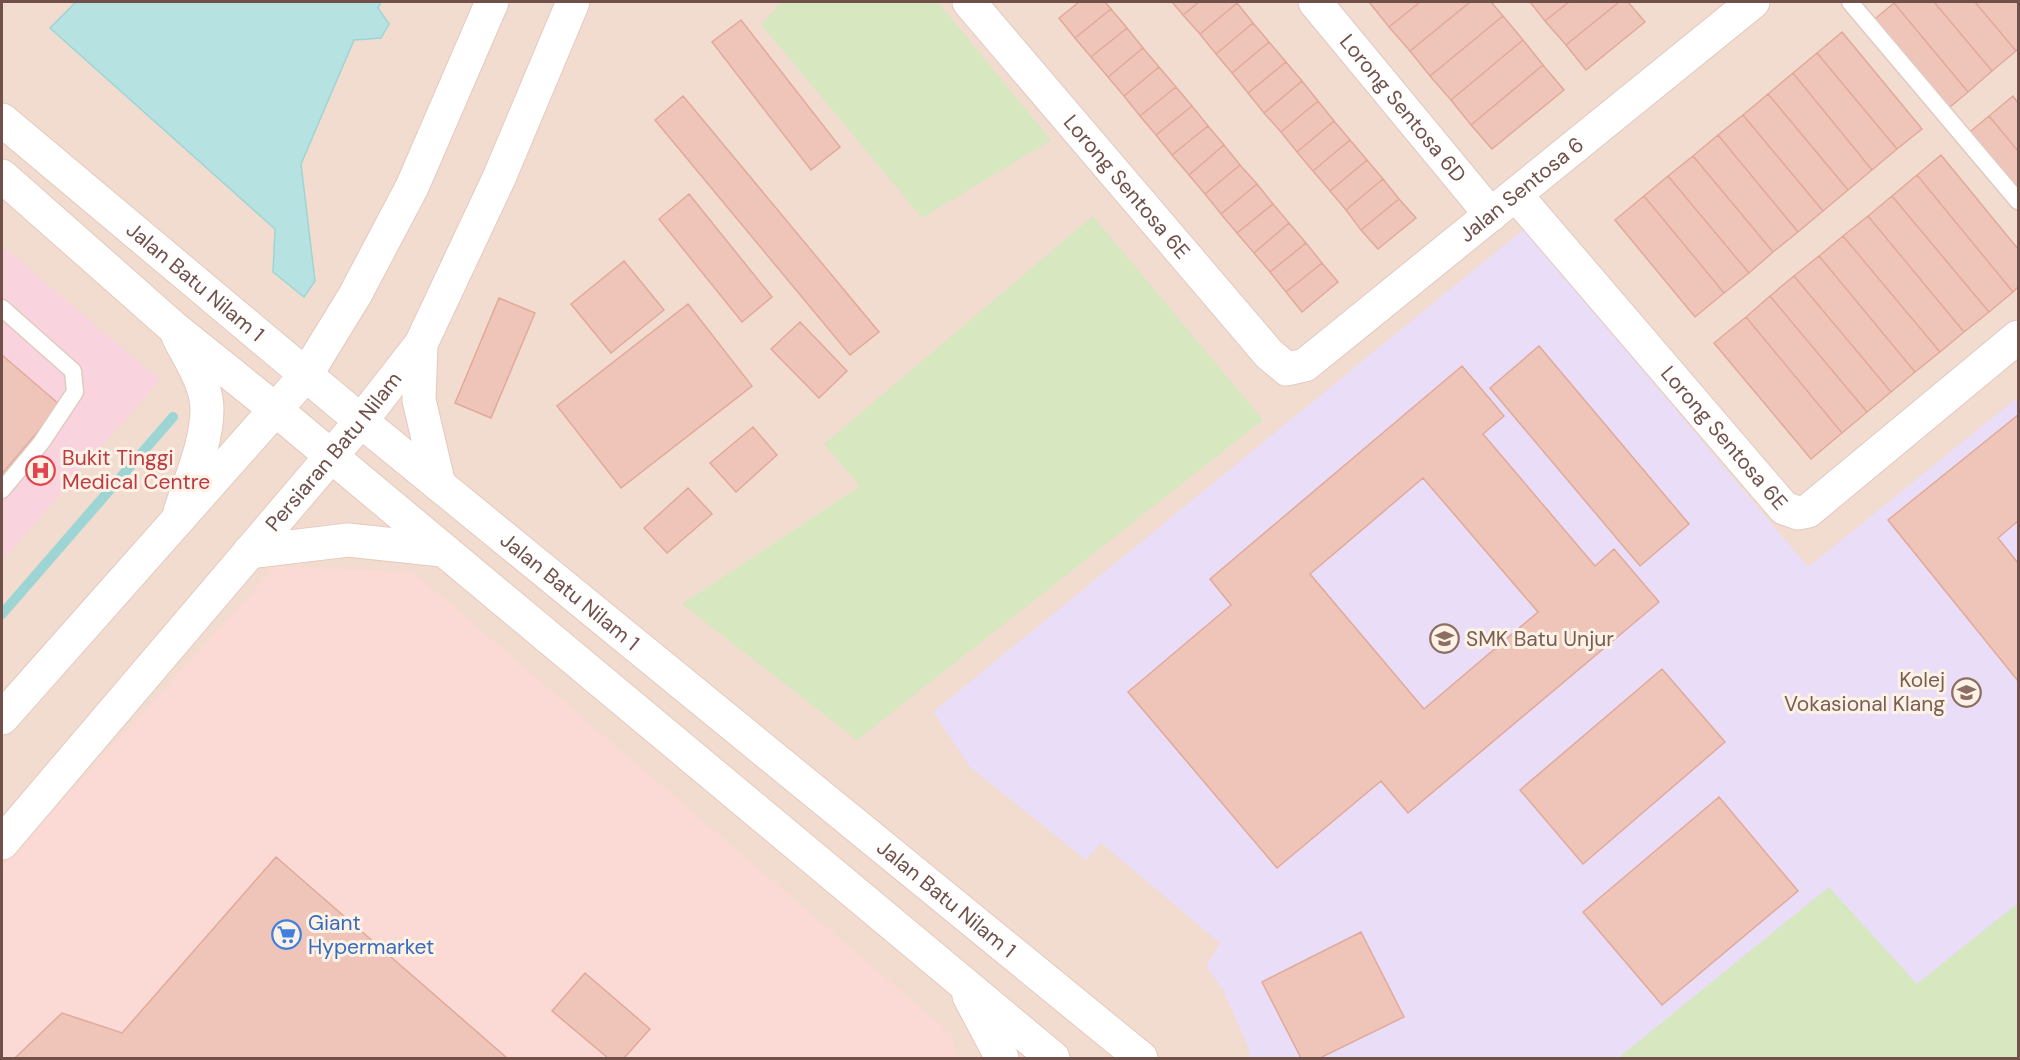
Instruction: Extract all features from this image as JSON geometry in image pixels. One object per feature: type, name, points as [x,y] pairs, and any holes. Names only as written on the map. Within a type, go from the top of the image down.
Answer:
[{"type":"main road","points":[[2,718],[306,375],[356,295],[412,187],[492,2]]},
{"type":"main road","name":"Persiaran Batu Nilam","points":[[2,843],[361,421],[421,344],[499,178],[573,2]]},
{"type":"main road","name":"Lorong Sentosa 6E","points":[[969,2],[1261,345],[1287,369]]},
{"type":"main road","name":"Lorong Sentosa 6D","points":[[1315,2],[1491,215]]},
{"type":"main road","name":"Jalan Sentosa 6","points":[[1287,369],[1305,365],[1516,195],[1734,8]]},
{"type":"main road","name":"Jalan Batu Nilam 1","points":[[2,120],[361,421],[1141,1059]]},
{"type":"main road","points":[[2,176],[174,328],[276,410],[1053,1059]]},
{"type":"main road","name":"Lorong Sentosa 6E","points":[[1516,195],[1784,508],[1798,513],[1809,511],[2019,337]]},
{"type":"main road","points":[[174,328],[199,378],[207,408],[204,434],[177,522]]},
{"type":"main road","points":[[421,344],[419,400],[439,485]]},
{"type":"main road","points":[[249,552],[348,540],[442,550]]},
{"type":"main road","points":[[962,982],[1002,1059]]},
{"type":"lane","points":[[1850,2],[2019,201]]},
{"type":"lane","points":[[2,308],[73,371],[75,392],[41,443],[2,490]]},
{"type":"shaded area","points":[[2,2],[2018,2],[2018,1058],[2,1058]]},
{"type":"shaded area","name":"SMK Batu Unjur","points":[[1524,229],[1808,567],[2018,397],[2018,1058],[1249,1058],[1249,1049],[1223,990],[1206,966],[1220,943],[1101,843],[1086,860],[970,767],[933,712]]},
{"type":"shaded area","name":"Bukit Tinggi Medical Centre","points":[[2,246],[160,380],[2,561]]},
{"type":"shaded area","points":[[276,566],[413,572],[951,1034],[957,1058],[2,1058],[2,867]]},
{"type":"green space","points":[[782,2],[938,2],[1051,140],[922,218],[761,24]]},
{"type":"green space","points":[[1093,216],[1263,420],[857,740],[682,604],[860,486],[824,444]]},
{"type":"green space","points":[[1829,887],[1917,984],[2018,903],[2018,1058],[1618,1058]]},
{"type":"water","points":[[76,2],[381,2],[378,8],[389,24],[381,38],[354,40],[301,164],[315,281],[304,297],[273,272],[275,229],[50,28]]},
{"type":"building","points":[[1079,2],[1105,2],[1111,9],[1075,38],[1059,18]]},
{"type":"building","points":[[1172,2],[1199,2],[1183,15]]},
{"type":"building","points":[[1199,2],[1237,3],[1200,34],[1183,15]]},
{"type":"building","points":[[1369,2],[1420,2],[1389,27]]},
{"type":"building","points":[[1420,2],[1470,2],[1410,51],[1389,27]]},
{"type":"building","points":[[1470,2],[1491,2],[1503,16],[1430,76],[1410,51]]},
{"type":"building","points":[[1530,2],[1569,2],[1545,21]]},
{"type":"building","points":[[1569,2],[1619,2],[1566,45],[1545,21]]},
{"type":"building","points":[[1619,2],[1628,2],[1645,22],[1586,70],[1566,45]]},
{"type":"building","points":[[1934,2],[1992,71],[1968,92],[1894,3]]},
{"type":"building","points":[[1934,2],[1975,2],[2016,51],[1992,71]]},
{"type":"building","points":[[1975,2],[2016,2],[2018,5],[2018,49],[2016,51]]},
{"type":"building","points":[[1237,3],[1253,23],[1216,54],[1200,34]]},
{"type":"building","points":[[1894,3],[1968,92],[1944,112],[1870,23]]},
{"type":"building","points":[[1111,9],[1127,28],[1091,57],[1075,38]]},
{"type":"building","points":[[1503,16],[1523,40],[1451,100],[1430,76]]},
{"type":"building","points":[[741,20],[840,147],[811,170],[712,42]]},
{"type":"building","points":[[1253,23],[1269,42],[1232,73],[1216,54]]},
{"type":"building","points":[[1127,28],[1143,48],[1108,77],[1091,57]]},
{"type":"building","points":[[1842,32],[1922,129],[1897,149],[1817,53]]},
{"type":"building","points":[[1523,40],[1543,65],[1471,125],[1451,100]]},
{"type":"building","points":[[1269,42],[1286,62],[1248,93],[1232,73]]},
{"type":"building","points":[[1143,48],[1159,67],[1124,96],[1108,77]]},
{"type":"building","points":[[1817,53],[1897,149],[1872,170],[1793,73]]},
{"type":"building","points":[[1286,62],[1302,81],[1264,113],[1248,93]]},
{"type":"building","points":[[1543,65],[1564,90],[1492,149],[1471,125]]},
{"type":"building","points":[[1159,67],[1176,87],[1140,116],[1124,96]]},
{"type":"building","points":[[1793,73],[1872,170],[1848,190],[1768,94]]},
{"type":"building","points":[[1302,81],[1318,101],[1281,132],[1264,113]]},
{"type":"building","points":[[1176,87],[1192,106],[1156,135],[1140,116]]},
{"type":"building","points":[[1768,94],[1848,190],[1823,211],[1743,115]]},
{"type":"building","points":[[683,96],[879,332],[850,355],[655,120]]},
{"type":"building","points":[[2013,96],[2018,103],[2018,151],[1989,116]]},
{"type":"building","points":[[1318,101],[1334,121],[1297,152],[1281,132]]},
{"type":"building","points":[[1192,106],[1208,126],[1172,155],[1156,135]]},
{"type":"building","points":[[1743,115],[1823,211],[1798,232],[1718,135]]},
{"type":"building","points":[[1989,116],[2018,151],[2018,200],[1965,136]]},
{"type":"building","points":[[1334,121],[1350,140],[1313,171],[1297,152]]},
{"type":"building","points":[[1208,126],[1224,145],[1189,175],[1172,155]]},
{"type":"building","points":[[1718,135],[1798,232],[1773,252],[1693,156]]},
{"type":"building","points":[[1350,140],[1367,160],[1330,191],[1313,171]]},
{"type":"building","points":[[1224,145],[1240,165],[1205,194],[1189,175]]},
{"type":"building","points":[[1941,155],[2018,249],[2018,287],[2013,292],[1917,175]]},
{"type":"building","points":[[1693,156],[1773,252],[1749,273],[1668,176]]},
{"type":"building","points":[[1367,160],[1383,179],[1346,210],[1330,191]]},
{"type":"building","points":[[1240,165],[1257,184],[1221,214],[1205,194]]},
{"type":"building","points":[[1917,175],[2013,292],[1989,312],[1892,196]]},
{"type":"building","points":[[1668,176],[1749,273],[1724,293],[1644,196]]},
{"type":"building","points":[[1383,179],[1399,199],[1361,230],[1346,210]]},
{"type":"building","points":[[1257,184],[1273,204],[1237,233],[1221,214]]},
{"type":"building","points":[[689,194],[772,297],[742,322],[659,219]]},
{"type":"building","points":[[1644,196],[1724,293],[1695,317],[1615,220]]},
{"type":"building","points":[[1892,196],[1989,312],[1964,332],[1868,216]]},
{"type":"building","points":[[1399,199],[1416,218],[1378,249],[1361,230]]},
{"type":"building","points":[[1273,204],[1289,223],[1254,253],[1237,233]]},
{"type":"building","points":[[1868,216],[1964,332],[1940,352],[1843,236]]},
{"type":"building","points":[[1289,223],[1306,243],[1270,272],[1254,253]]},
{"type":"building","points":[[1843,236],[1940,352],[1915,372],[1819,256]]},
{"type":"building","points":[[1306,243],[1322,263],[1286,292],[1270,272]]},
{"type":"building","points":[[1819,256],[1915,372],[1891,392],[1794,276]]},
{"type":"building","points":[[624,261],[664,310],[611,353],[571,304]]},
{"type":"building","points":[[1322,263],[1338,282],[1302,312],[1286,292]]},
{"type":"building","points":[[1794,276],[1891,392],[1867,412],[1770,296]]},
{"type":"building","points":[[1770,296],[1867,412],[1842,433],[1746,317]]},
{"type":"building","points":[[499,298],[535,313],[491,418],[455,403]]},
{"type":"building","points":[[688,304],[752,386],[621,488],[557,406]]},
{"type":"building","points":[[1746,317],[1842,433],[1811,459],[1714,343]]},
{"type":"building","points":[[800,322],[847,371],[819,398],[771,349]]},
{"type":"building","points":[[1539,346],[1689,524],[1640,566],[1490,388]]},
{"type":"building","name":"Bukit Tinggi Medical Centre","points":[[2,355],[60,405],[2,474]]},
{"type":"building","points":[[1462,366],[1504,416],[1483,434],[1595,566],[1614,549],[1659,602],[1408,813],[1381,781],[1277,868],[1128,692],[1231,605],[1210,579]],"holes":[[[1423,478],[1538,612],[1424,709],[1310,574]]]},
{"type":"building","points":[[2018,415],[2018,521],[1998,538],[2018,563],[2018,681],[1888,520]]},
{"type":"building","points":[[753,427],[777,455],[736,492],[710,463]]},
{"type":"building","points":[[688,488],[712,514],[667,553],[644,528]]},
{"type":"building","points":[[1662,669],[1725,742],[1583,864],[1520,790]]},
{"type":"building","points":[[1719,797],[1798,891],[1662,1005],[1583,912]]},
{"type":"building","name":"Giant Hypermarket","points":[[276,857],[507,1058],[15,1058],[62,1013],[122,1033]]},
{"type":"building","points":[[1361,932],[1404,1017],[1320,1058],[1301,1058],[1262,982]]},
{"type":"building","points":[[585,973],[650,1029],[624,1058],[608,1058],[552,1011]]},
{"type":"waterway","points":[[2,614],[173,417]]},
{"type":"place","name":"Bukit Tinggi Medical Centre","points":[[41,470]]},
{"type":"place","name":"SMK Batu Unjur","points":[[1445,639]]},
{"type":"place","name":"Kolej Vokasional Klang","points":[[1966,692]]},
{"type":"place","name":"Giant Hypermarket","points":[[287,935]]}]
